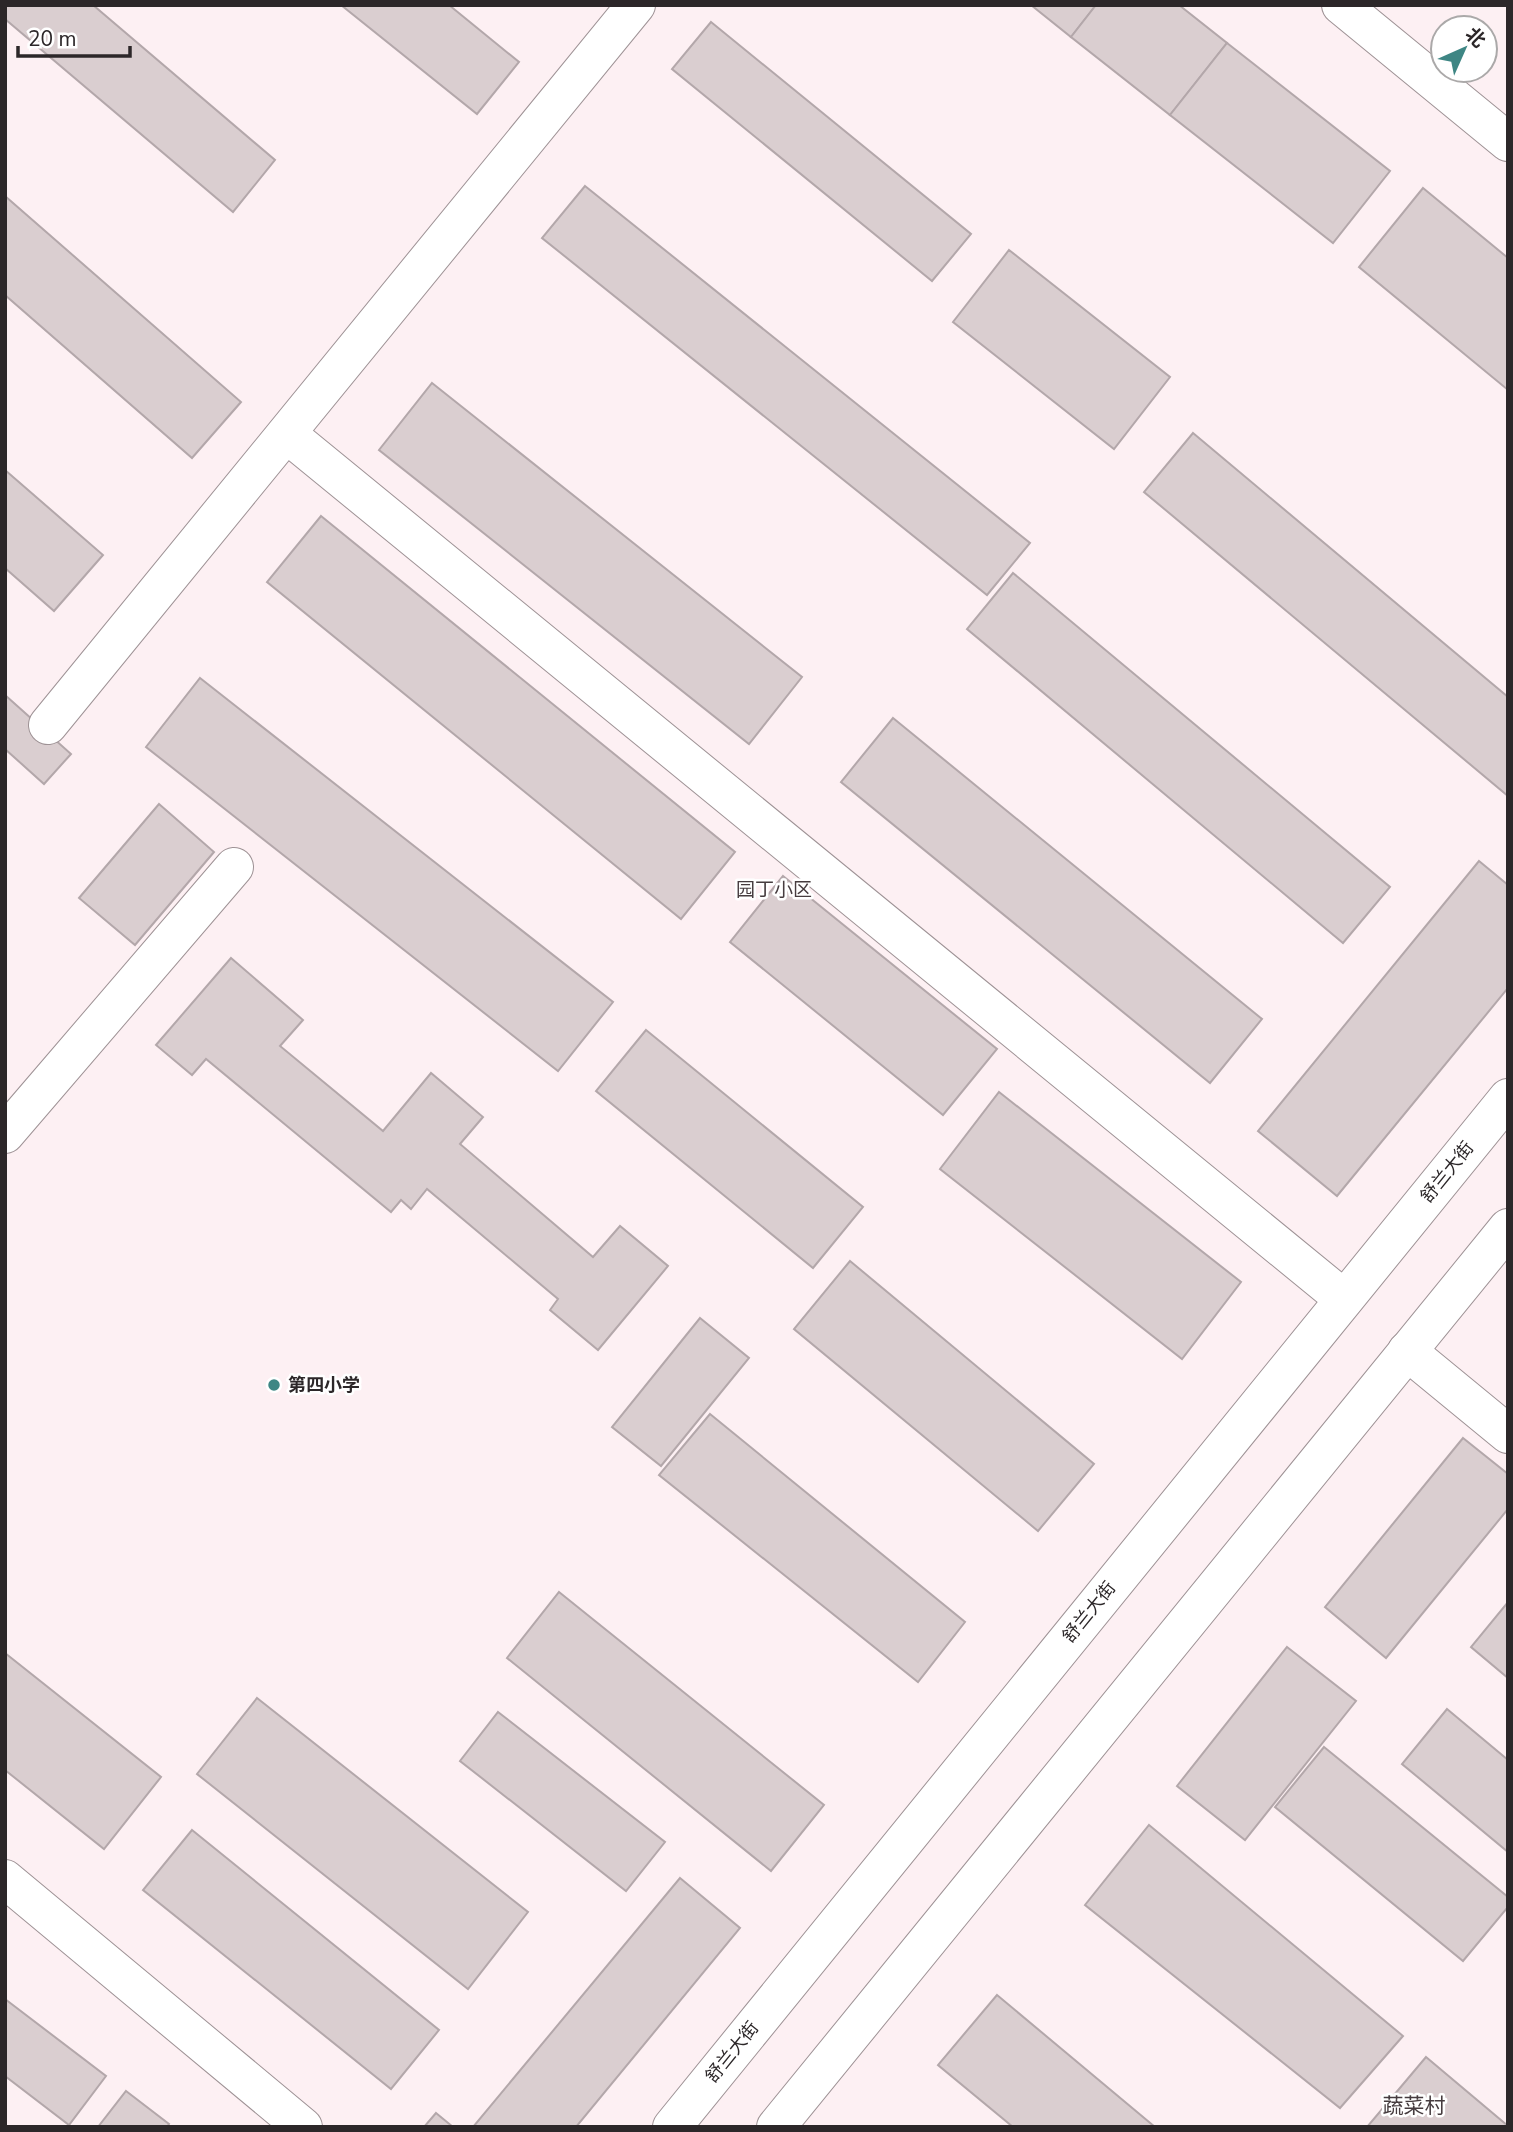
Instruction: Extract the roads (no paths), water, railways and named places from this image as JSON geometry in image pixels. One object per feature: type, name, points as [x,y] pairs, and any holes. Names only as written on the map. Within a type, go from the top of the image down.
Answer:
[{"type":"street","points":[[48,725],[636,5]]},
{"type":"street","points":[[1341,5],[1508,142]]},
{"type":"street","points":[[287,434],[1344,1298]]},
{"type":"street","points":[[5,1134],[234,867]]},
{"type":"street","name":"舒兰大街","points":[[672,2127],[1508,1098]]},
{"type":"street","points":[[776,2127],[1508,1228]]},
{"type":"street","points":[[1407,1350],[1508,1434]]},
{"type":"street","points":[[5,1879],[303,2127]]},
{"type":"place","name":"第四小学","points":[[274,1385]]},
{"type":"district","name":"园丁小区","points":[[774,890]]},
{"type":"district","name":"蔬菜村","points":[[1414,2106]]}]
